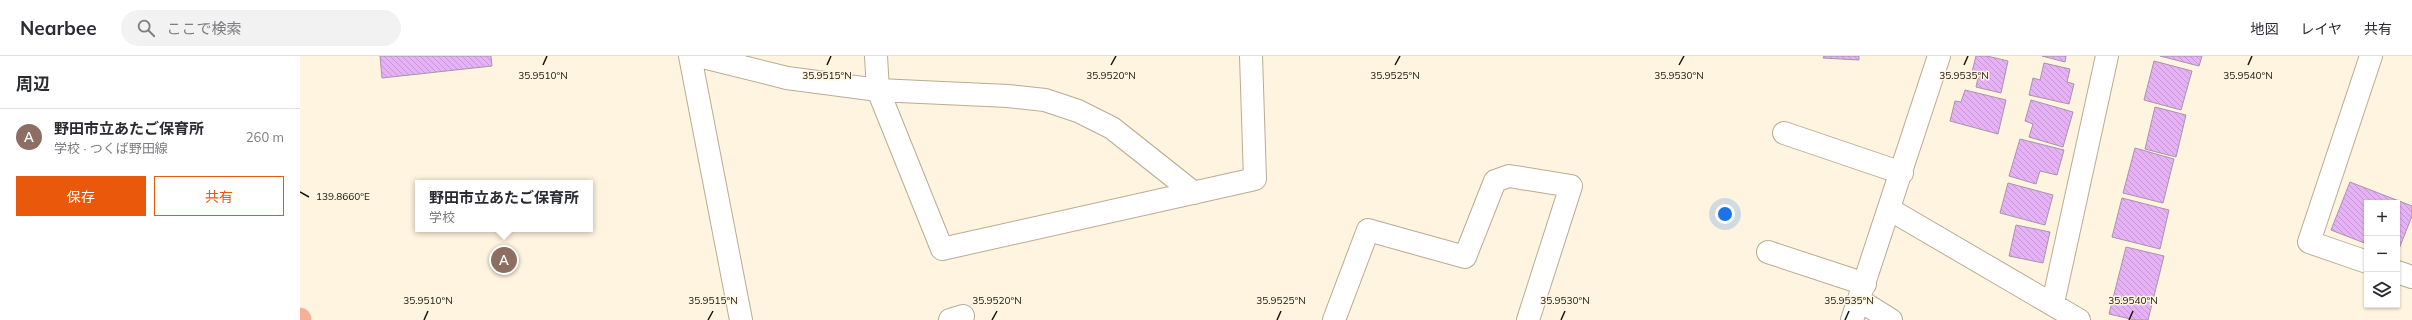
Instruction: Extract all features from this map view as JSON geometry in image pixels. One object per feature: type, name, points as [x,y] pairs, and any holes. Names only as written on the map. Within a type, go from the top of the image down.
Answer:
[{"type":"street","points":[[690,56],[741,320]]},
{"type":"street","points":[[699,56],[786,78],[878,90],[1008,96],[1045,100],[1078,111],[1112,128],[1194,193]]},
{"type":"street","points":[[876,56],[878,90],[942,249],[1255,179],[1252,56]]},
{"type":"street","points":[[1852,320],[1902,173],[1939,56]]},
{"type":"street","points":[[2053,303],[2107,56]]},
{"type":"street","points":[[2364,261],[2309,242],[2370,56]]},
{"type":"street","points":[[1784,133],[1902,173]]},
{"type":"street","points":[[1334,320],[1368,230],[1465,258],[1495,181],[1509,176],[1571,186],[1528,320]]},
{"type":"street","points":[[1890,209],[2053,303],[2079,320]]},
{"type":"street","points":[[1768,252],[1862,292],[1891,320]]},
{"type":"street","points":[[2400,273],[2412,277]]},
{"type":"building","points":[[380,56],[491,56],[492,66],[382,78]]},
{"type":"building","points":[[1824,56],[1859,56],[1859,60],[1823,58]]},
{"type":"building","points":[[1976,56],[1987,56],[2008,61],[2001,93],[1976,87],[1978,78],[1971,76]]},
{"type":"building","points":[[2042,56],[2066,56],[2065,62]]},
{"type":"building","points":[[2160,56],[2202,56],[2199,66]]},
{"type":"building","points":[[2154,61],[2192,71],[2181,110],[2144,100]]},
{"type":"building","points":[[2044,63],[2070,69],[2067,82],[2074,84],[2069,104],[2029,95],[2033,78],[2040,80]]},
{"type":"building","points":[[1965,90],[2006,100],[1998,134],[1950,121],[1955,101],[1961,102]]},
{"type":"building","points":[[2031,100],[2073,112],[2063,147],[2029,137],[2033,124],[2025,121]]},
{"type":"building","points":[[2155,107],[2186,115],[2176,157],[2145,149]]},
{"type":"building","points":[[2020,139],[2064,150],[2057,175],[2040,171],[2036,184],[2009,176]]},
{"type":"building","points":[[2135,148],[2174,159],[2163,203],[2123,193]]},
{"type":"building","points":[[2350,182],[2396,200],[2364,200],[2364,243],[2331,230]]},
{"type":"building","points":[[2008,183],[2053,195],[2045,225],[2000,213]]},
{"type":"building","points":[[2122,198],[2169,210],[2160,249],[2112,237]]},
{"type":"building","points":[[2400,201],[2412,206],[2412,216],[2400,246]]},
{"type":"building","points":[[2016,225],[2050,232],[2043,263],[2009,256]]},
{"type":"building","points":[[2126,247],[2164,256],[2148,320],[2135,320],[2109,314]]},
{"type":"place","name":"野田市立あたご保育所","points":[[504,260]]}]
